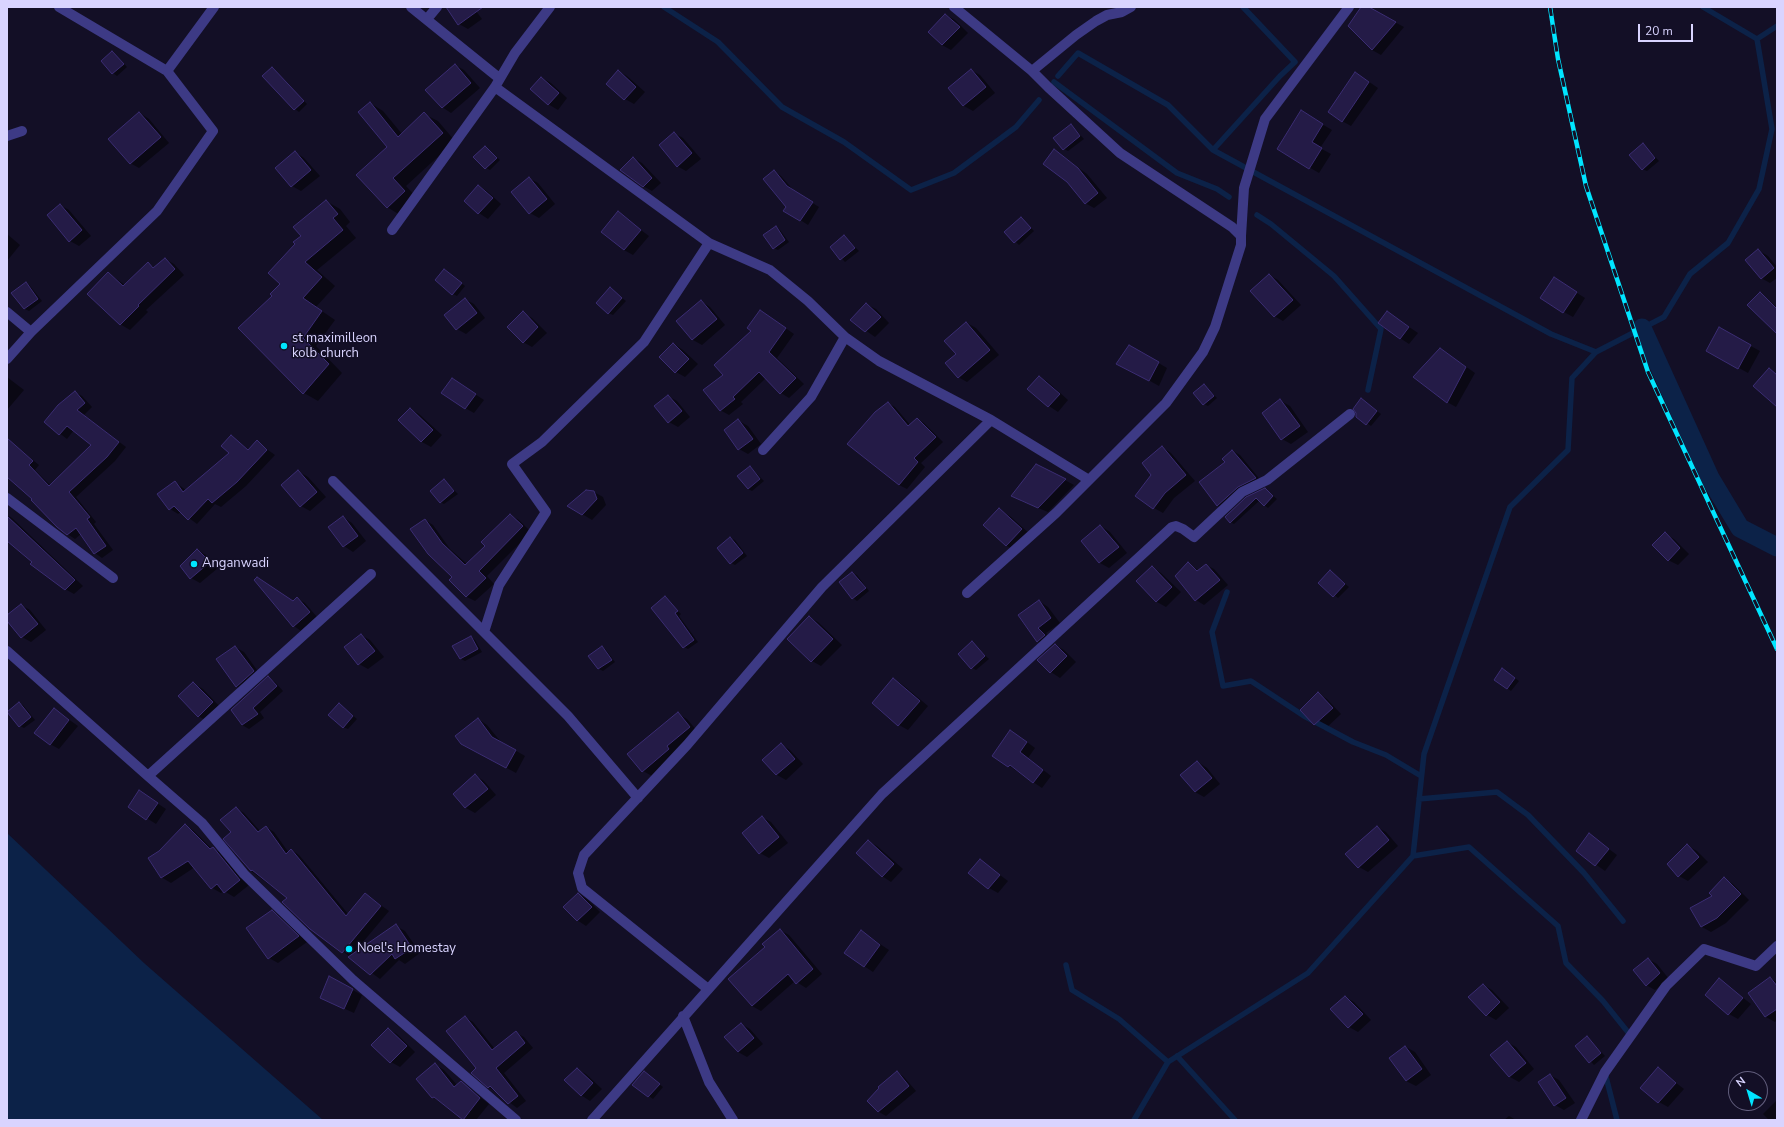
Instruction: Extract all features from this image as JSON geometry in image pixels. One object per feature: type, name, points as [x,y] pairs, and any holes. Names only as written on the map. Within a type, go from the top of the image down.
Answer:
[{"type":"street","points":[[7,359],[31,332],[157,211],[213,131],[167,71],[59,7]]},
{"type":"street","points":[[167,71],[214,7]]},
{"type":"street","points":[[411,7],[427,19],[497,82],[709,243],[770,270],[808,301],[845,337],[895,370],[991,420],[1089,480]]},
{"type":"street","points":[[427,19],[437,7]]},
{"type":"street","points":[[392,230],[497,82],[515,53],[550,7]]},
{"type":"street","points":[[954,7],[1032,71],[1048,88],[1120,153],[1232,227],[1241,236]]},
{"type":"street","points":[[1032,71],[1076,35],[1096,21],[1122,12],[1131,7]]},
{"type":"street","points":[[967,593],[1056,513],[1166,403],[1204,352],[1215,327],[1241,245],[1244,188],[1265,119],[1349,7]]},
{"type":"street","points":[[7,136],[22,131]]},
{"type":"street","points":[[484,632],[499,585],[546,512],[512,464],[542,442],[644,342],[709,243]]},
{"type":"street","points":[[7,312],[31,332]]},
{"type":"street","points":[[763,450],[811,396],[845,337]]},
{"type":"street","points":[[592,1120],[882,794],[1172,527],[1176,526],[1183,529],[1194,537],[1242,492],[1267,480],[1350,414]]},
{"type":"street","points":[[708,989],[582,888],[578,873],[584,855],[687,745],[822,587],[991,420]]},
{"type":"street","points":[[333,481],[568,716],[638,798]]},
{"type":"street","points":[[7,498],[113,578]]},
{"type":"street","points":[[148,776],[371,574]]},
{"type":"street","points":[[7,651],[202,822],[244,874],[353,980],[516,1120]]},
{"type":"street","points":[[1581,1120],[1605,1072],[1662,992],[1704,949],[1756,966],[1777,946]]},
{"type":"street","points":[[684,1016],[709,1082],[733,1120]]},
{"type":"water","points":[[7,833],[144,963],[323,1120],[7,1120]]},
{"type":"building","points":[[446,7],[483,7],[458,25]]},
{"type":"building","points":[[1361,7],[1369,7],[1396,22],[1372,50],[1348,26]]},
{"type":"building","points":[[945,14],[960,27],[942,45],[928,32]]},
{"type":"building","points":[[112,51],[124,64],[112,74],[101,61]]},
{"type":"building","points":[[455,64],[471,83],[442,108],[425,90]]},
{"type":"building","points":[[272,67],[304,101],[294,110],[262,76]]},
{"type":"building","points":[[971,69],[986,87],[963,106],[948,88]]},
{"type":"building","points":[[618,70],[636,87],[624,100],[606,84]]},
{"type":"building","points":[[1355,72],[1369,82],[1342,122],[1328,112]]},
{"type":"building","points":[[541,77],[559,93],[548,105],[530,89]]},
{"type":"building","points":[[370,102],[398,137],[424,112],[443,133],[393,178],[405,191],[387,208],[356,175],[387,147],[358,112]]},
{"type":"building","points":[[1301,110],[1323,124],[1312,142],[1322,148],[1309,169],[1277,149]]},
{"type":"building","points":[[139,112],[161,137],[130,164],[108,139]]},
{"type":"building","points":[[1071,124],[1080,136],[1063,150],[1053,138]]},
{"type":"building","points":[[674,132],[692,153],[677,167],[659,145]]},
{"type":"building","points":[[1643,143],[1655,158],[1642,170],[1629,155]]},
{"type":"building","points":[[485,146],[497,158],[485,169],[473,157]]},
{"type":"building","points":[[1054,149],[1078,168],[1098,193],[1085,204],[1067,182],[1043,164]]},
{"type":"building","points":[[295,151],[311,170],[291,187],[275,168]]},
{"type":"building","points":[[633,157],[652,178],[643,187],[620,170]]},
{"type":"building","points":[[774,170],[787,186],[813,202],[800,221],[783,211],[786,207],[763,179]]},
{"type":"building","points":[[529,177],[547,199],[529,214],[511,192]]},
{"type":"building","points":[[478,185],[493,198],[478,214],[464,201]]},
{"type":"building","points":[[326,200],[338,214],[333,218],[343,230],[305,262],[322,277],[303,298],[322,311],[303,338],[329,364],[303,394],[238,328],[272,296],[270,294],[280,284],[268,273],[295,244],[293,242],[301,236],[293,227]]},
{"type":"building","points":[[60,204],[82,230],[69,242],[47,215]]},
{"type":"building","points":[[618,211],[641,230],[624,250],[601,232]]},
{"type":"building","points":[[1021,217],[1031,228],[1014,243],[1004,232]]},
{"type":"building","points":[[776,226],[785,240],[773,249],[763,235]]},
{"type":"building","points":[[844,235],[855,248],[840,260],[830,247]]},
{"type":"building","points":[[1758,249],[1774,268],[1761,279],[1745,260]]},
{"type":"building","points":[[165,258],[175,269],[120,325],[87,294],[108,272],[123,286],[148,262],[153,268]]},
{"type":"building","points":[[444,269],[462,283],[452,295],[435,280]]},
{"type":"building","points":[[1269,274],[1293,300],[1274,317],[1250,291]]},
{"type":"building","points":[[1554,277],[1577,292],[1563,313],[1540,298]]},
{"type":"building","points":[[26,282],[38,299],[24,309],[11,293]]},
{"type":"building","points":[[610,287],[622,298],[608,314],[596,303]]},
{"type":"building","points":[[1760,292],[1777,309],[1777,334],[1747,305]]},
{"type":"building","points":[[465,298],[477,313],[456,330],[444,315]]},
{"type":"building","points":[[701,300],[717,319],[692,340],[676,321]]},
{"type":"building","points":[[866,303],[881,317],[865,332],[850,320]]},
{"type":"building","points":[[760,310],[786,328],[769,352],[796,378],[780,394],[759,372],[733,397],[735,399],[720,411],[703,390],[723,375],[714,365],[751,331],[747,328]]},
{"type":"building","points":[[523,311],[538,327],[523,343],[507,327]]},
{"type":"building","points":[[1387,311],[1409,327],[1400,339],[1378,323]]},
{"type":"building","points":[[966,322],[990,350],[958,378],[945,363],[956,354],[944,341]]},
{"type":"building","points":[[1719,327],[1751,345],[1738,369],[1706,351]]},
{"type":"building","points":[[673,343],[689,359],[675,373],[659,357]]},
{"type":"building","points":[[1129,345],[1159,362],[1149,381],[1116,364]]},
{"type":"building","points":[[1440,348],[1466,367],[1447,403],[1413,377]]},
{"type":"building","points":[[1769,368],[1777,375],[1777,407],[1753,386]]},
{"type":"building","points":[[1039,376],[1060,394],[1048,407],[1027,389]]},
{"type":"building","points":[[452,378],[476,394],[465,409],[441,393]]},
{"type":"building","points":[[1204,384],[1214,396],[1203,405],[1193,393]]},
{"type":"building","points":[[75,391],[85,403],[77,410],[119,442],[107,457],[69,492],[90,517],[87,519],[106,546],[94,554],[76,528],[67,535],[57,527],[31,500],[32,499],[7,477],[7,438],[33,461],[29,465],[49,486],[91,445],[67,426],[59,435],[44,422],[58,405]]},
{"type":"building","points":[[668,395],[682,411],[668,423],[654,406]]},
{"type":"building","points":[[1361,398],[1377,411],[1366,425],[1356,417],[1356,413],[1353,409]]},
{"type":"building","points":[[1280,399],[1300,426],[1281,440],[1262,413]]},
{"type":"building","points":[[888,402],[908,426],[917,418],[936,437],[914,458],[918,462],[899,485],[847,444],[875,412]]},
{"type":"building","points":[[410,408],[433,430],[421,442],[398,420]]},
{"type":"building","points":[[738,419],[753,439],[738,450],[724,430]]},
{"type":"building","points":[[231,435],[248,450],[257,440],[267,450],[237,482],[212,503],[208,499],[188,520],[174,506],[169,510],[157,494],[175,481],[183,492],[229,453],[221,446]]},
{"type":"building","points":[[1162,446],[1186,475],[1165,493],[1153,509],[1135,496],[1151,475],[1142,463]]},
{"type":"building","points":[[1232,450],[1256,478],[1238,487],[1217,506],[1199,482],[1225,462],[1222,459]]},
{"type":"building","points":[[1036,464],[1066,479],[1038,508],[1011,496]]},
{"type":"building","points":[[750,466],[760,479],[748,489],[737,476]]},
{"type":"building","points":[[298,470],[317,492],[300,507],[281,485]]},
{"type":"building","points":[[444,479],[454,491],[440,503],[430,491]]},
{"type":"building","points":[[1265,488],[1273,496],[1264,506],[1256,498],[1230,523],[1225,517],[1246,497]]},
{"type":"building","points":[[586,490],[594,491],[597,499],[582,515],[567,506]]},
{"type":"building","points":[[999,508],[1022,529],[1006,546],[983,525]]},
{"type":"building","points":[[510,514],[523,526],[479,571],[486,578],[466,597],[449,580],[452,577],[428,554],[410,529],[425,519],[442,543],[465,565],[485,546],[481,542]]},
{"type":"building","points":[[7,516],[75,580],[65,590],[30,564],[32,562],[7,541]]},
{"type":"building","points":[[343,516],[358,536],[343,547],[328,527]]},
{"type":"building","points":[[1100,525],[1119,547],[1099,563],[1081,541]]},
{"type":"building","points":[[1665,532],[1680,548],[1668,561],[1652,545]]},
{"type":"building","points":[[730,537],[743,553],[730,564],[717,548]]},
{"type":"building","name":"Anganwadi","points":[[197,549],[210,562],[190,579],[180,566]]},
{"type":"building","points":[[1188,562],[1197,571],[1206,564],[1220,580],[1195,601],[1175,576]]},
{"type":"building","points":[[1152,566],[1172,587],[1156,602],[1136,581]]},
{"type":"building","points":[[1330,570],[1345,584],[1333,597],[1318,583]]},
{"type":"building","points":[[852,572],[866,588],[852,599],[839,582]]},
{"type":"building","points":[[257,577],[293,601],[297,597],[310,612],[293,627],[254,580]]},
{"type":"building","points":[[665,596],[678,611],[675,613],[694,640],[683,648],[651,608]]},
{"type":"building","points":[[1039,600],[1051,618],[1038,628],[1045,635],[1037,642],[1018,615]]},
{"type":"building","points":[[21,604],[38,624],[21,638],[7,621],[7,615]]},
{"type":"building","points":[[809,616],[833,639],[811,662],[787,639]]},
{"type":"building","points":[[361,634],[375,651],[358,665],[344,647]]},
{"type":"building","points":[[471,636],[478,649],[460,659],[452,646]]},
{"type":"building","points":[[972,641],[985,656],[971,669],[958,654]]},
{"type":"building","points":[[1055,644],[1067,656],[1050,673],[1037,660]]},
{"type":"building","points":[[235,646],[254,671],[236,687],[216,659]]},
{"type":"building","points":[[602,646],[612,660],[598,669],[588,656]]},
{"type":"building","points":[[1502,668],[1515,678],[1507,689],[1494,680]]},
{"type":"building","points":[[268,676],[277,686],[253,708],[258,714],[242,725],[231,710]]},
{"type":"building","points":[[893,678],[920,701],[898,726],[872,703]]},
{"type":"building","points":[[193,682],[213,702],[198,717],[178,696]]},
{"type":"building","points":[[1318,692],[1333,708],[1314,725],[1300,710]]},
{"type":"building","points":[[19,702],[31,717],[19,727],[7,712]]},
{"type":"building","points":[[339,703],[353,716],[343,728],[328,715]]},
{"type":"building","points":[[54,708],[69,720],[50,745],[34,733]]},
{"type":"building","points":[[678,712],[690,727],[667,746],[669,749],[642,772],[627,754]]},
{"type":"building","points":[[478,718],[492,737],[516,750],[506,768],[461,744],[455,736]]},
{"type":"building","points":[[1010,730],[1027,742],[1020,752],[1043,770],[1033,783],[1010,765],[1008,767],[992,756]]},
{"type":"building","points":[[781,743],[795,759],[776,775],[762,760]]},
{"type":"building","points":[[1197,761],[1212,778],[1195,792],[1180,775]]},
{"type":"building","points":[[475,774],[488,789],[465,808],[453,794]]},
{"type":"building","points":[[139,790],[158,803],[146,820],[128,807]]},
{"type":"building","points":[[236,807],[258,832],[266,826],[286,854],[291,849],[346,916],[365,893],[381,906],[342,953],[310,929],[282,902],[287,898],[252,870],[251,871],[223,839],[231,832],[220,820]]},
{"type":"building","points":[[762,816],[779,837],[759,854],[742,833]]},
{"type":"building","points":[[185,824],[210,849],[213,847],[240,880],[224,893],[217,884],[211,889],[188,861],[161,878],[148,858],[159,851]]},
{"type":"building","points":[[1377,826],[1389,840],[1358,868],[1345,854]]},
{"type":"building","points":[[1589,833],[1609,849],[1595,866],[1576,851]]},
{"type":"building","points":[[868,840],[894,864],[882,877],[856,853]]},
{"type":"building","points":[[1687,844],[1699,857],[1678,877],[1667,864]]},
{"type":"building","points":[[980,859],[1000,875],[988,889],[968,873]]},
{"type":"building","points":[[1724,877],[1741,894],[1717,918],[1701,927],[1690,908],[1712,896],[1709,893]]},
{"type":"building","points":[[578,893],[592,907],[577,921],[563,907]]},
{"type":"building","points":[[272,910],[299,936],[268,959],[246,928]]},
{"type":"building","points":[[396,924],[412,948],[395,959],[392,954],[370,975],[348,957]]},
{"type":"building","points":[[780,929],[813,969],[796,984],[788,974],[752,1006],[728,979],[765,947],[762,944]]},
{"type":"building","points":[[861,930],[880,945],[864,967],[844,953]]},
{"type":"building","points":[[1648,958],[1660,973],[1646,986],[1633,970]]},
{"type":"building","points":[[329,976],[353,989],[344,1009],[320,998]]},
{"type":"building","points":[[1770,977],[1777,986],[1777,1009],[1765,1017],[1748,993]]},
{"type":"building","points":[[1719,978],[1743,998],[1728,1015],[1705,995]]},
{"type":"building","points":[[1483,984],[1500,1002],[1486,1016],[1468,997]]},
{"type":"building","points":[[1345,996],[1363,1014],[1348,1028],[1330,1009]]},
{"type":"building","points":[[465,1016],[492,1050],[516,1031],[525,1043],[496,1068],[518,1096],[508,1104],[490,1086],[488,1088],[471,1073],[476,1068],[446,1031]]},
{"type":"building","points":[[741,1023],[754,1038],[738,1052],[724,1037]]},
{"type":"building","points":[[388,1028],[407,1046],[390,1063],[371,1045]]},
{"type":"building","points":[[1587,1036],[1601,1053],[1589,1063],[1575,1046]]},
{"type":"building","points":[[1507,1041],[1526,1063],[1509,1077],[1490,1055]]},
{"type":"building","points":[[1405,1046],[1422,1069],[1406,1081],[1389,1058]]},
{"type":"building","points":[[435,1063],[454,1087],[461,1081],[480,1098],[463,1120],[434,1097],[432,1098],[416,1079]]},
{"type":"building","points":[[1658,1067],[1676,1083],[1658,1103],[1640,1088]]},
{"type":"building","points":[[577,1068],[593,1083],[581,1096],[564,1080]]},
{"type":"building","points":[[644,1071],[660,1084],[648,1097],[632,1085]]},
{"type":"building","points":[[897,1071],[909,1086],[878,1112],[867,1101],[879,1088],[878,1087]]},
{"type":"building","points":[[1550,1074],[1566,1098],[1554,1106],[1538,1082]]},
{"type":"waterway","points":[[664,7],[718,42],[782,107],[844,142],[911,190],[954,173],[1016,127],[1039,100]]},
{"type":"waterway","points":[[1213,150],[1280,76],[1295,62],[1243,7]]},
{"type":"waterway","points":[[1703,7],[1757,39]]},
{"type":"waterway","points":[[1134,1120],[1168,1062],[1308,973],[1413,856],[1424,754],[1510,507],[1568,450],[1572,378],[1596,352],[1664,317],[1690,274],[1728,243],[1759,189],[1772,129],[1757,39],[1777,26]]},
{"type":"waterway","points":[[1058,76],[1078,53],[1168,105],[1213,150],[1551,334],[1596,352]]},
{"type":"waterway","points":[[1054,82],[1177,173],[1217,189],[1229,197]]},
{"type":"waterway","points":[[1257,215],[1271,224],[1334,276],[1381,329],[1368,390]]},
{"type":"waterway","points":[[1642,328],[1710,478],[1740,528],[1777,547]]},
{"type":"waterway","points":[[1227,592],[1212,632],[1223,686],[1251,681],[1304,716],[1353,742],[1386,755],[1421,776]]},
{"type":"waterway","points":[[1419,799],[1497,792],[1528,815],[1584,873],[1623,921]]},
{"type":"waterway","points":[[1413,856],[1469,847],[1558,926],[1566,963],[1603,1001],[1631,1036],[1629,1038]]},
{"type":"waterway","points":[[1066,965],[1072,990],[1119,1019],[1168,1062]]},
{"type":"waterway","points":[[1177,1056],[1235,1120]]},
{"type":"waterway","points":[[1605,1073],[1617,1120]]},
{"type":"railway","points":[[1550,7],[1558,59],[1586,186],[1648,372],[1777,649]]},
{"type":"place","name":"st maximilleon kolb church","points":[[284,346]]},
{"type":"place","name":"Anganwadi","points":[[194,564]]},
{"type":"place","name":"Noel's Homestay","points":[[349,949]]}]
